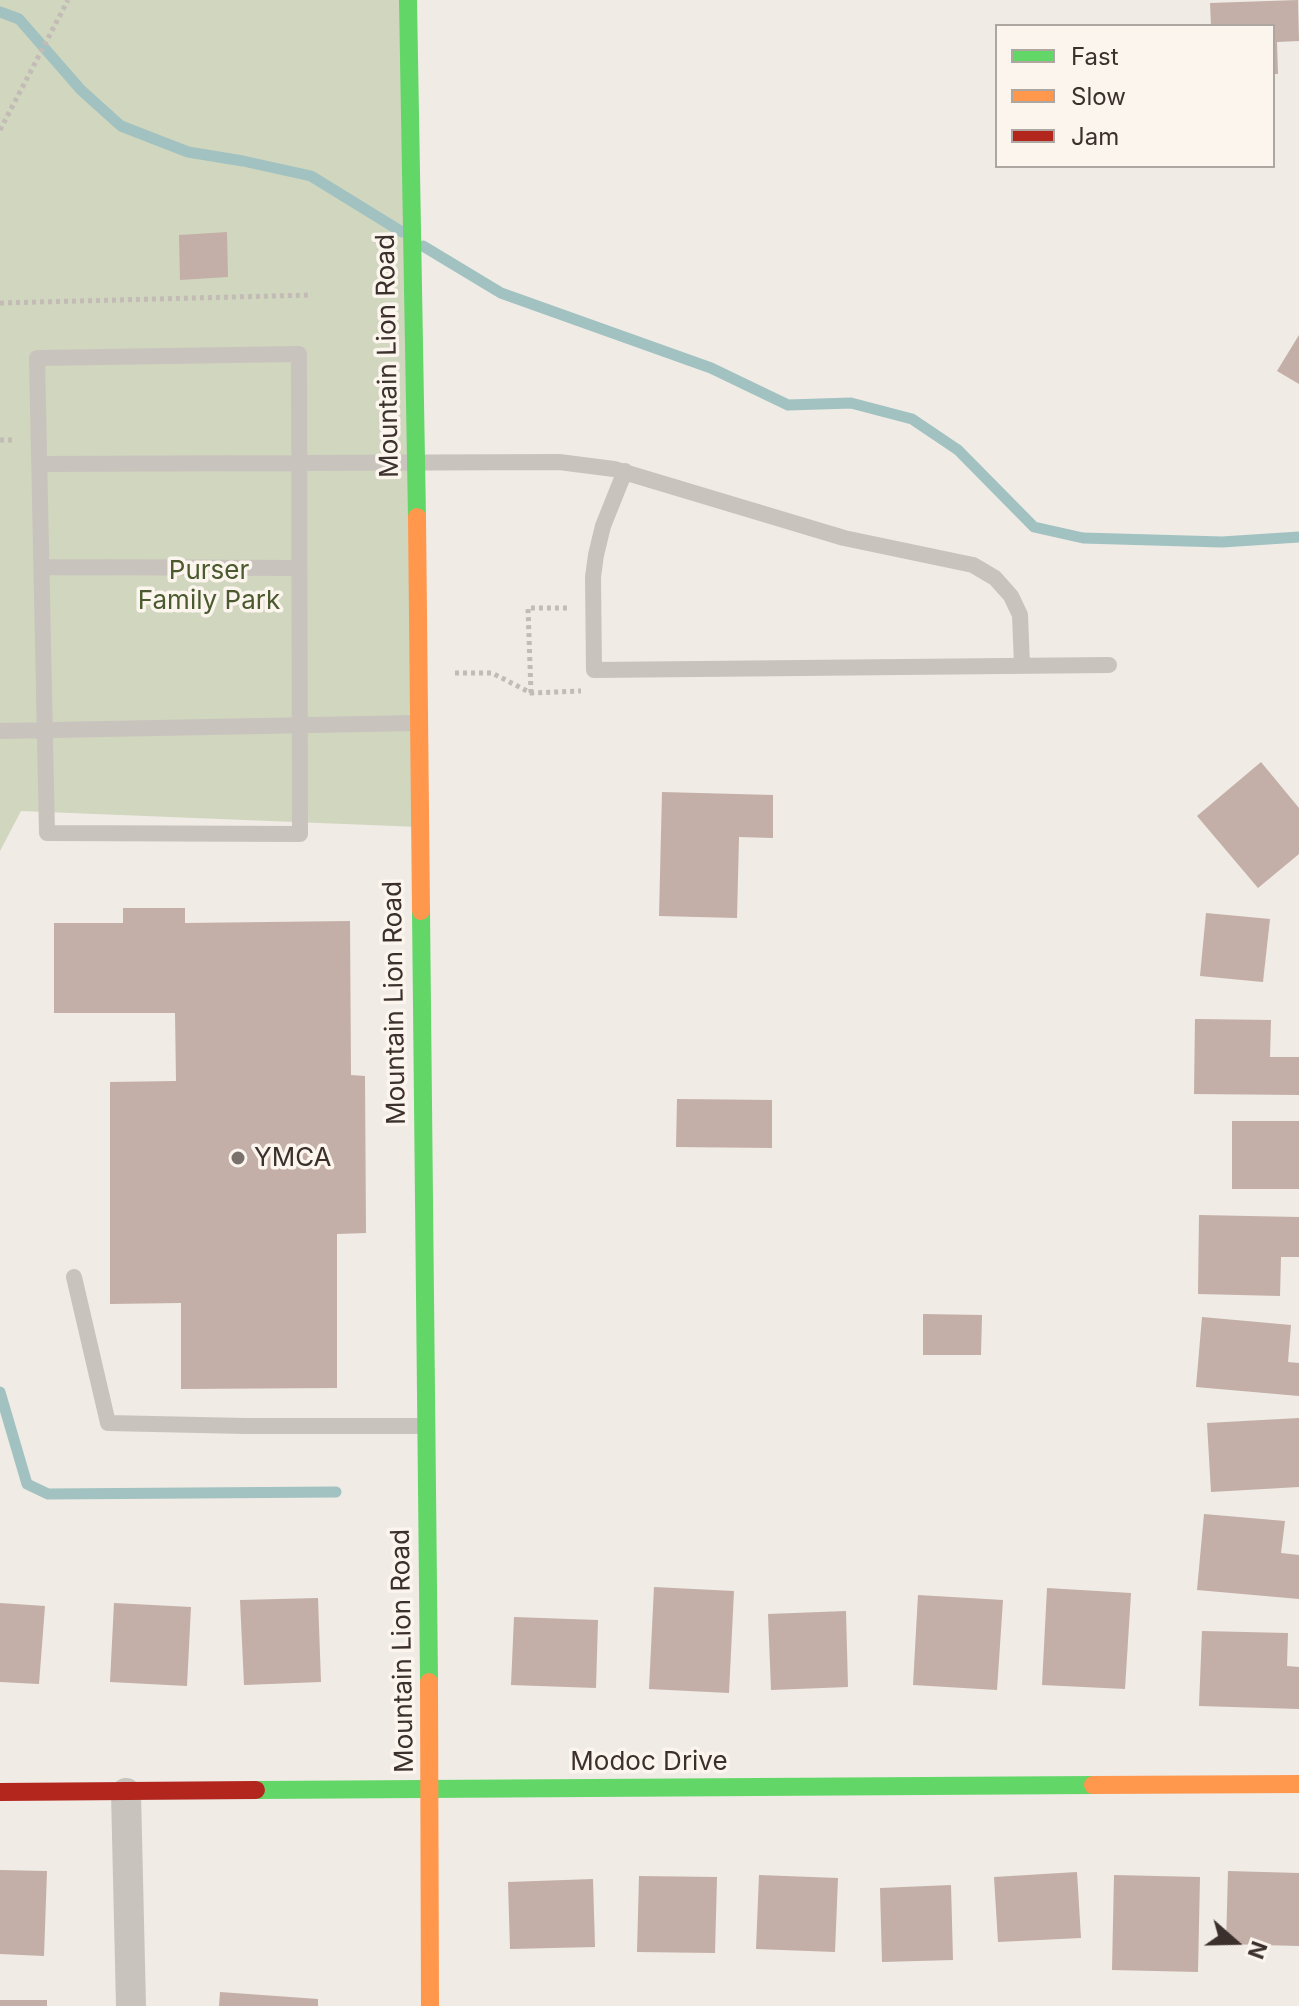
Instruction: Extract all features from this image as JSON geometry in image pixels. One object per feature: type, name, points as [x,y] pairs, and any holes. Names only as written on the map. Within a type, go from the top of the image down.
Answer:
[{"type":"street","name":"Mountain Lion Road","points":[[408,0],[431,1789],[430,2006]]},
{"type":"street","name":"Modoc Drive","points":[[0,1792],[1299,1784]]},
{"type":"street","points":[[126,1793],[131,2006]]},
{"type":"lane","points":[[299,354],[300,462],[300,834],[47,833],[37,358],[299,354]]},
{"type":"lane","points":[[39,464],[559,462],[625,471],[844,538],[973,565],[995,578],[1011,596],[1020,615],[1022,665]]},
{"type":"lane","points":[[625,471],[603,526],[596,555],[594,670],[1109,665]]},
{"type":"lane","points":[[42,567],[299,568]]},
{"type":"lane","points":[[0,731],[418,723]]},
{"type":"lane","points":[[74,1277],[108,1423],[426,1426]]},
{"type":"path","points":[[0,130],[68,0]]},
{"type":"path","points":[[0,303],[312,295]]},
{"type":"path","points":[[531,693],[528,608],[594,607]]},
{"type":"path","points":[[418,672],[492,673],[531,693],[594,691],[594,670]]},
{"type":"green space","name":"Purser Family Park","points":[[0,0],[413,0],[419,827],[21,811],[0,851]]},
{"type":"building","points":[[1298,0],[1299,41],[1277,42],[1278,74],[1275,74],[1275,24],[1211,24],[1210,3]]},
{"type":"building","points":[[227,232],[228,277],[180,280],[179,235]]},
{"type":"building","points":[[1299,335],[1299,384],[1277,371]]},
{"type":"building","points":[[1261,762],[1299,808],[1299,854],[1258,888],[1197,816]]},
{"type":"building","points":[[662,792],[773,795],[773,838],[739,837],[737,918],[659,916]]},
{"type":"building","name":"YMCA","points":[[123,908],[185,908],[185,923],[350,921],[351,1075],[365,1076],[366,1233],[337,1234],[337,1388],[181,1389],[181,1303],[110,1304],[110,1082],[176,1081],[175,1013],[54,1013],[54,923],[123,923]]},
{"type":"building","points":[[1206,913],[1270,919],[1263,982],[1200,976]]},
{"type":"building","points":[[1195,1019],[1271,1020],[1270,1057],[1299,1057],[1299,1095],[1194,1094]]},
{"type":"building","points":[[677,1099],[772,1100],[772,1148],[676,1147]]},
{"type":"building","points":[[1232,1121],[1299,1121],[1299,1189],[1232,1189]]},
{"type":"building","points":[[1199,1215],[1299,1217],[1299,1257],[1281,1257],[1280,1296],[1198,1294]]},
{"type":"building","points":[[923,1314],[982,1315],[981,1355],[923,1355]]},
{"type":"building","points":[[1202,1317],[1291,1325],[1288,1362],[1299,1363],[1299,1396],[1196,1387]]},
{"type":"building","points":[[1299,1418],[1299,1487],[1211,1492],[1207,1423]]},
{"type":"building","points":[[1204,1514],[1285,1521],[1281,1553],[1299,1555],[1299,1599],[1197,1590]]},
{"type":"building","points":[[654,1587],[734,1591],[729,1693],[649,1689]]},
{"type":"building","points":[[1047,1588],[1131,1593],[1125,1689],[1042,1685]]},
{"type":"building","points":[[918,1595],[1003,1600],[997,1690],[913,1685]]},
{"type":"building","points":[[318,1598],[321,1682],[244,1685],[240,1600]]},
{"type":"building","points":[[0,1603],[45,1606],[39,1684],[0,1682]]},
{"type":"building","points":[[114,1603],[191,1607],[187,1686],[110,1682]]},
{"type":"building","points":[[846,1611],[848,1687],[771,1690],[768,1614]]},
{"type":"building","points":[[514,1617],[598,1620],[596,1688],[511,1685]]},
{"type":"building","points":[[1202,1631],[1288,1633],[1287,1666],[1299,1667],[1299,1709],[1199,1706]]},
{"type":"building","points":[[0,1870],[47,1871],[44,1956],[0,1954]]},
{"type":"building","points":[[1228,1871],[1299,1873],[1299,1946],[1226,1944]]},
{"type":"building","points":[[1077,1872],[1081,1938],[998,1942],[994,1877]]},
{"type":"building","points":[[759,1875],[838,1878],[835,1952],[756,1949]]},
{"type":"building","points":[[1114,1875],[1200,1877],[1198,1972],[1112,1970]]},
{"type":"building","points":[[639,1876],[717,1877],[715,1953],[637,1952]]},
{"type":"building","points":[[593,1879],[595,1947],[510,1949],[508,1882]]},
{"type":"building","points":[[951,1885],[953,1960],[882,1962],[880,1888]]},
{"type":"building","points":[[220,1992],[318,1999],[318,2006],[219,2006]]},
{"type":"building","points":[[0,2000],[47,2000],[47,2006],[0,2006]]},
{"type":"waterway","points":[[0,12],[19,19],[81,90],[121,126],[188,152],[311,176],[402,232]]},
{"type":"waterway","points":[[423,246],[501,293],[711,368],[788,405],[851,403],[912,419],[958,450],[1034,527],[1083,538],[1222,542],[1299,537]]},
{"type":"waterway","points":[[0,1392],[27,1484],[48,1494],[336,1492]]},
{"type":"traffic: fast","points":[[408,0],[417,517]]},
{"type":"traffic: fast","points":[[421,911],[429,1682]]},
{"type":"traffic: fast","points":[[256,1790],[1093,1785]]},
{"type":"traffic: slow","points":[[417,517],[421,911]]},
{"type":"traffic: slow","points":[[429,1682],[430,2006]]},
{"type":"traffic: slow","points":[[1093,1785],[1299,1784]]},
{"type":"traffic: jam","points":[[0,1792],[256,1790]]},
{"type":"place","name":"YMCA","points":[[238,1158]]}]
